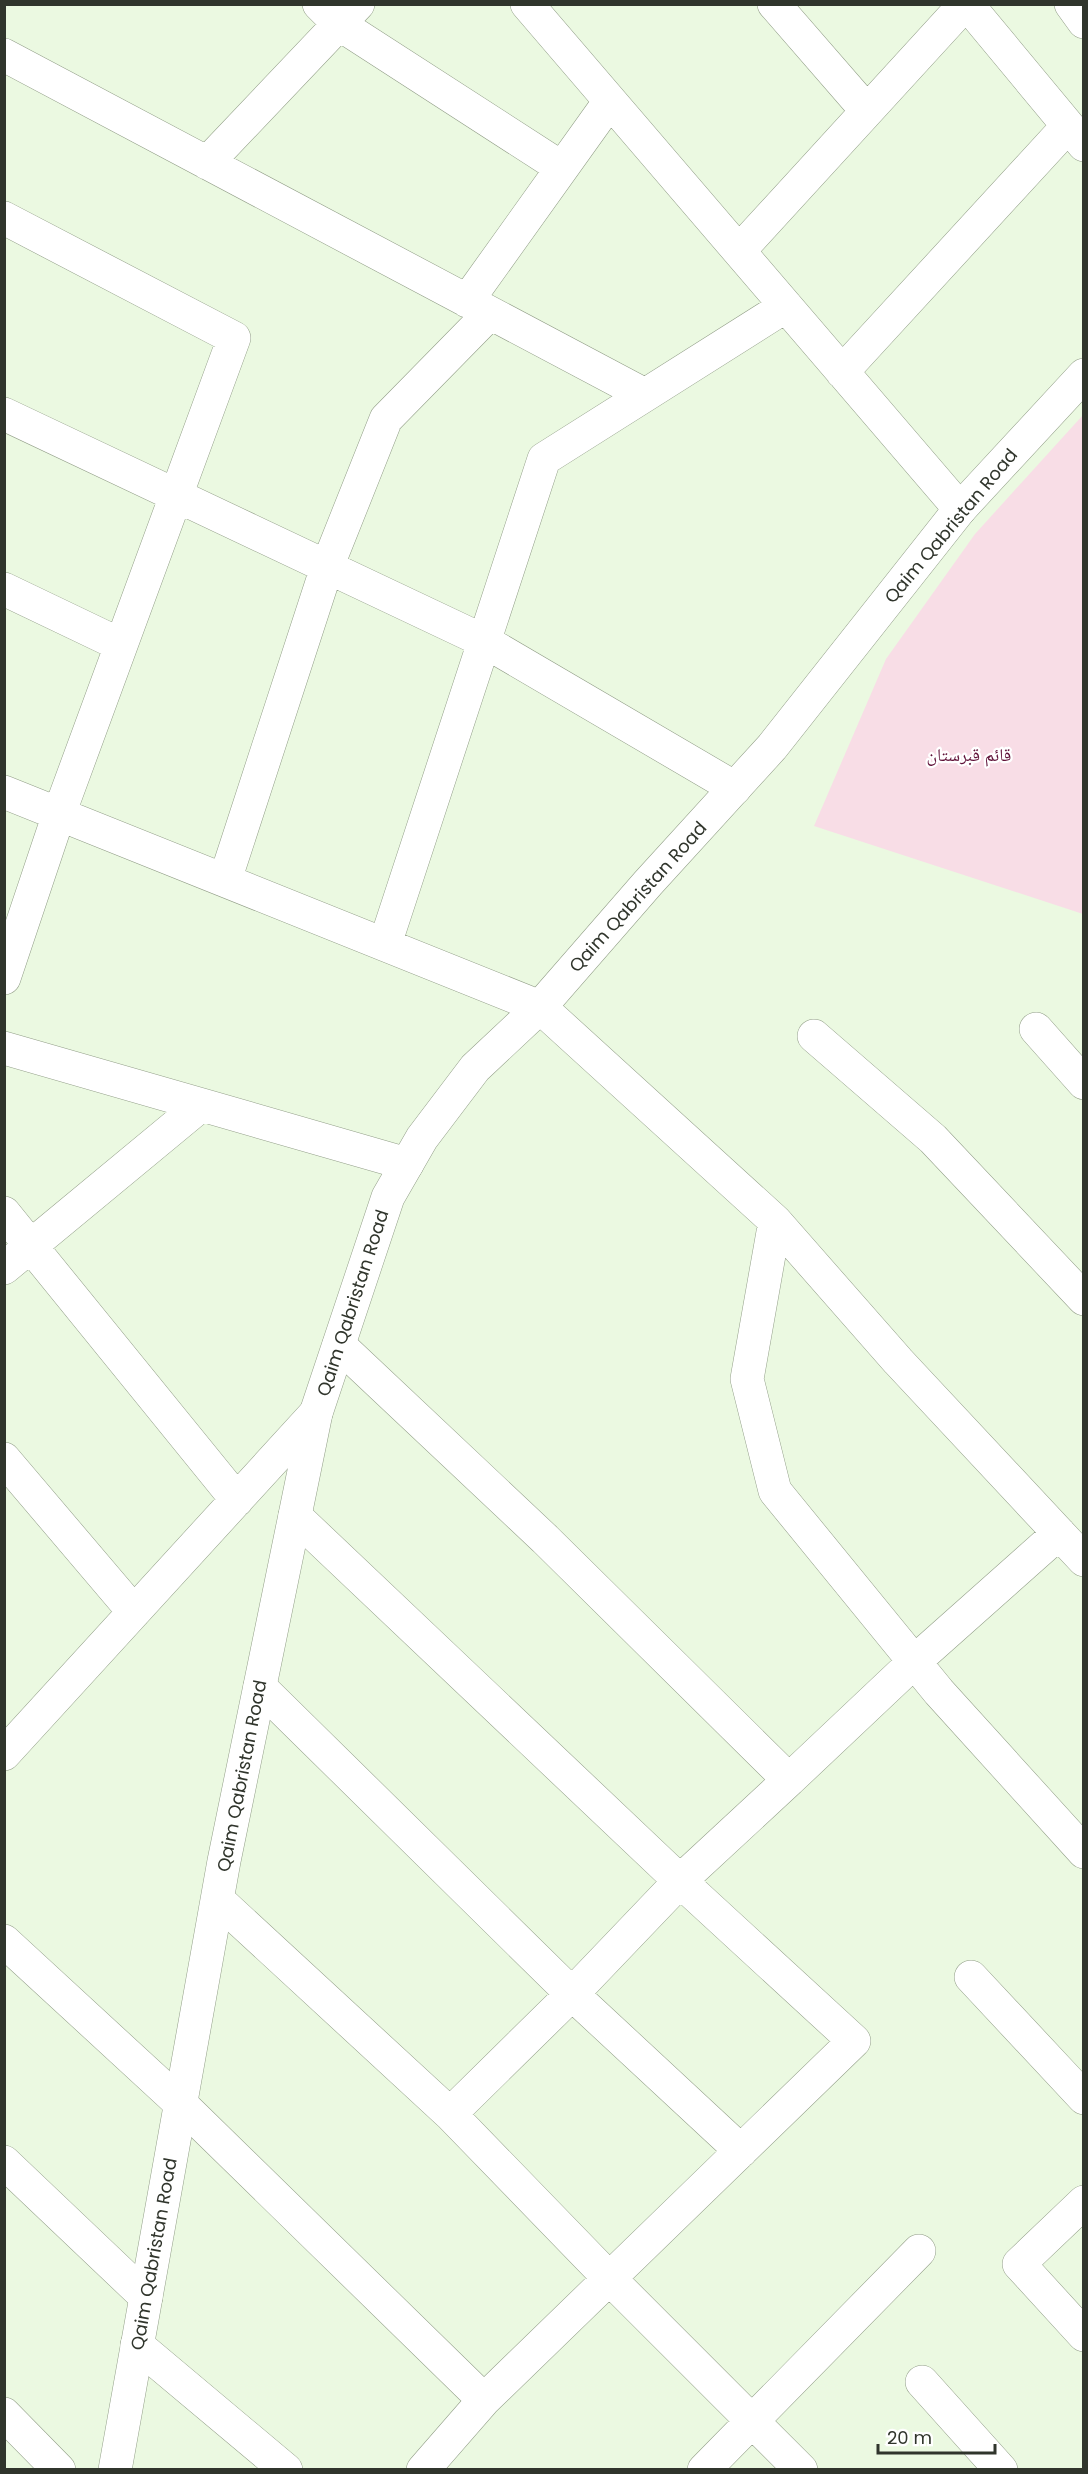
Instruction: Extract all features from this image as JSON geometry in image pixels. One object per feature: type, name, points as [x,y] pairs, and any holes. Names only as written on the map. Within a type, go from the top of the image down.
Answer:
[{"type":"street","points":[[527,4],[960,509]]},
{"type":"street","points":[[774,4],[867,111]]},
{"type":"street","points":[[739,251],[966,4],[1076,135],[842,372]]},
{"type":"street","points":[[1071,4],[1083,22]]},
{"type":"street","points":[[207,162],[339,11],[562,168]]},
{"type":"street","points":[[4,55],[645,395]]},
{"type":"street","points":[[225,880],[327,567],[386,419],[478,307],[562,168],[610,101]]},
{"type":"street","points":[[4,218],[234,338],[59,814],[4,978]]},
{"type":"street","points":[[385,944],[544,459],[786,306]]},
{"type":"street","name":"Qaim Qabristan Road","points":[[115,2469],[218,1900],[316,1413],[388,1197],[422,1138],[475,1068],[540,1006],[772,747],[960,509],[1083,375]]},
{"type":"street","points":[[4,414],[484,641],[735,788]]},
{"type":"street","points":[[4,589],[121,645]]},
{"type":"street","points":[[4,792],[540,1006],[774,1221],[898,1361],[1083,1560]]},
{"type":"street","points":[[1036,1029],[1083,1083]]},
{"type":"street","points":[[814,1036],[933,1139],[1083,1299]]},
{"type":"street","points":[[4,1048],[407,1164]]},
{"type":"street","points":[[4,1268],[201,1105]]},
{"type":"street","points":[[4,1212],[237,1500]]},
{"type":"street","points":[[774,1221],[747,1379],[775,1491],[914,1662],[1083,1852]]},
{"type":"street","points":[[339,1345],[545,1539],[789,1780]]},
{"type":"street","points":[[9,1740],[134,1612],[316,1413]]},
{"type":"street","points":[[4,1459],[134,1612]]},
{"type":"street","points":[[295,1516],[680,1881],[854,2041],[484,2400],[423,2469]]},
{"type":"street","points":[[450,2114],[572,1994],[680,1881],[914,1662],[1059,1533]]},
{"type":"street","points":[[260,1687],[572,1994],[741,2151]]},
{"type":"street","points":[[218,1900],[450,2114],[609,2278],[801,2469]]},
{"type":"street","points":[[4,1941],[181,2104],[484,2400]]},
{"type":"street","points":[[971,1977],[1083,2098]]},
{"type":"street","points":[[4,2162],[146,2297]]},
{"type":"street","points":[[1083,2202],[1018,2264],[1083,2335]]},
{"type":"street","points":[[704,2469],[920,2251]]},
{"type":"street","points":[[137,2345],[286,2469]]},
{"type":"street","points":[[922,2382],[1001,2469]]},
{"type":"street","points":[[4,2415],[59,2469]]},
{"type":"green space","name":"قائم قبرستان","points":[[1083,415],[1083,914],[814,826],[886,659],[975,534]]}]
